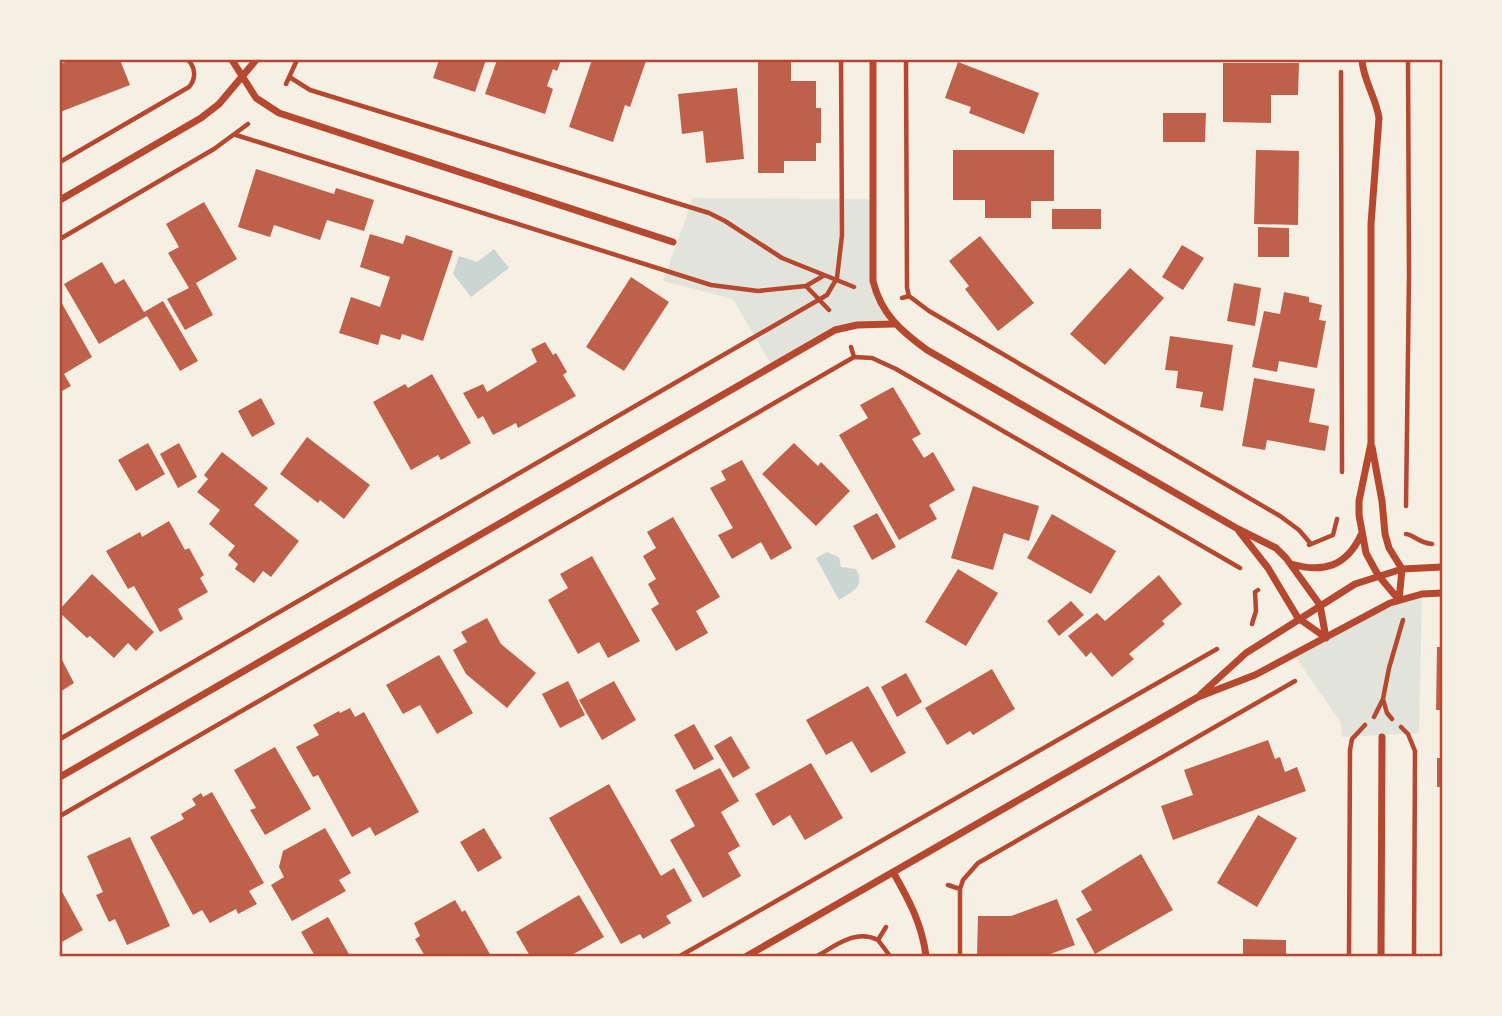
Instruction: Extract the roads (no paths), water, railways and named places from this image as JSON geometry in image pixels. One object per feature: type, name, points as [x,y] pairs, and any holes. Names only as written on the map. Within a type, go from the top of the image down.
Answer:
[{"type":"street","points":[[232,60],[256,98],[265,106],[290,117],[673,242]]},
{"type":"street","points":[[60,200],[201,118],[219,104],[256,60]]},
{"type":"street","points":[[873,60],[873,281],[880,301],[894,324],[927,350],[1238,529],[1276,548],[1320,605],[1326,638]]},
{"type":"street","points":[[1362,60],[1363,72],[1378,108],[1379,118],[1371,224],[1371,443],[1359,501],[1361,534],[1366,553],[1378,575],[1399,600]]},
{"type":"street","points":[[60,777],[835,330],[857,325],[894,324]]},
{"type":"street","points":[[1371,443],[1379,481],[1385,534],[1389,548],[1402,569],[1399,600]]},
{"type":"street","points":[[1238,529],[1268,568],[1298,618],[1326,638]]},
{"type":"street","points":[[1290,564],[1320,569],[1332,566],[1350,554],[1361,534]]},
{"type":"street","points":[[1198,697],[1246,653],[1355,584],[1402,569],[1443,567]]},
{"type":"street","points":[[747,957],[1198,697],[1255,675],[1399,600],[1422,594],[1443,593]]},
{"type":"street","points":[[1381,957],[1382,737]]},
{"type":"street","points":[[893,872],[914,908],[924,939],[926,957]]}]
